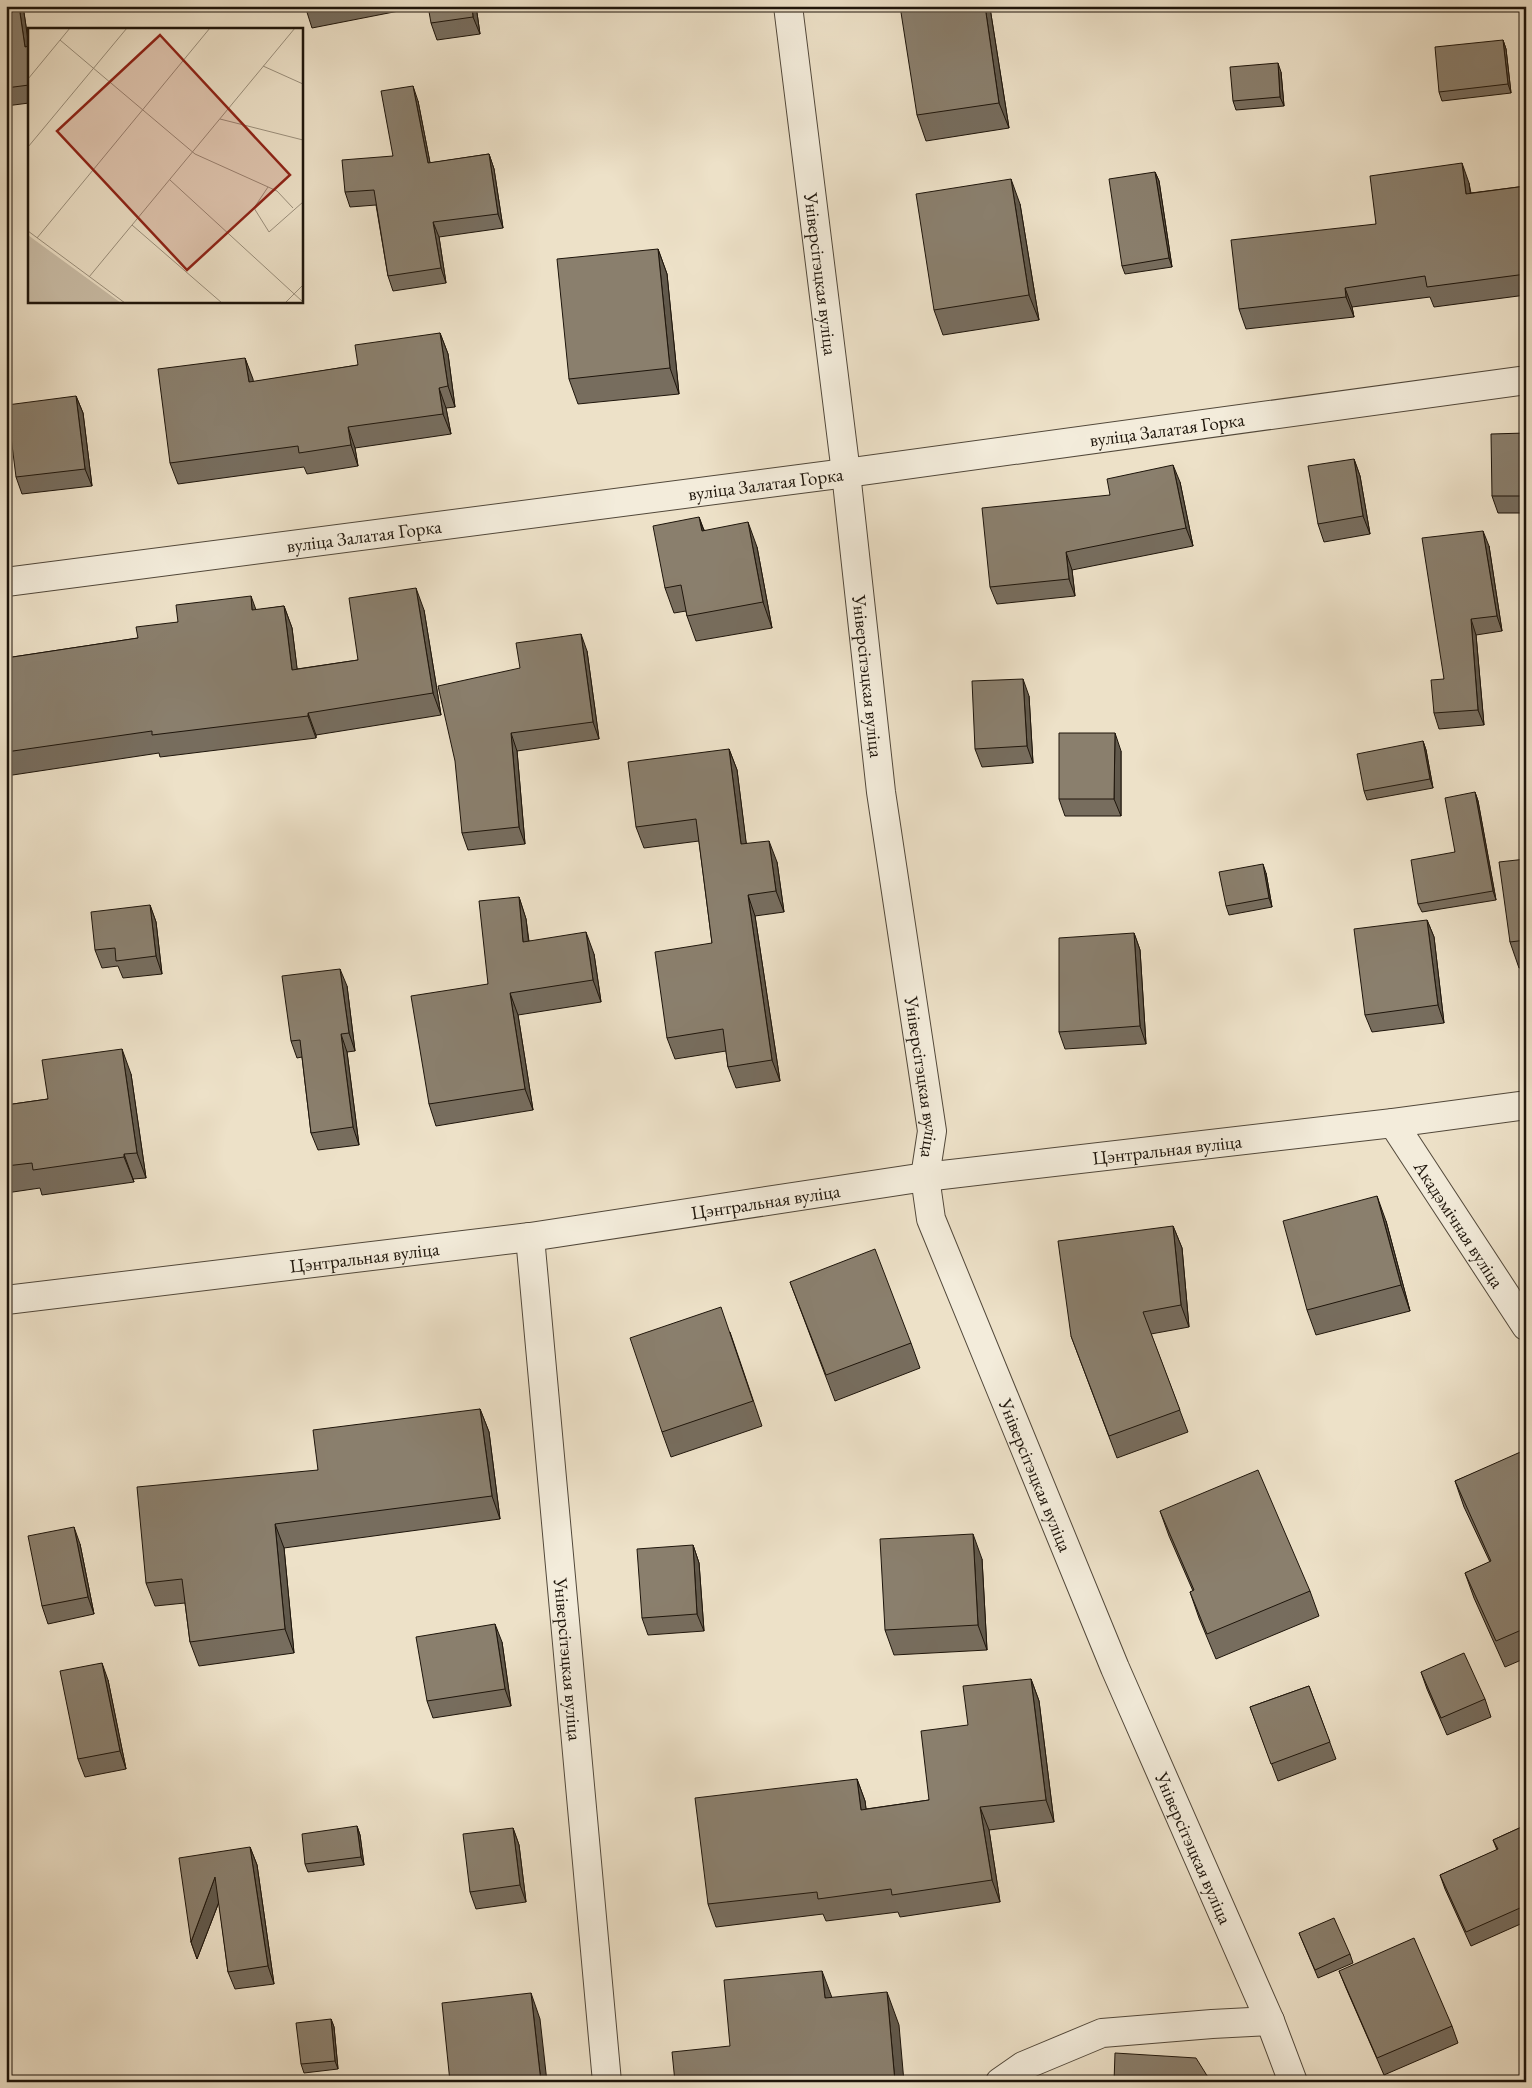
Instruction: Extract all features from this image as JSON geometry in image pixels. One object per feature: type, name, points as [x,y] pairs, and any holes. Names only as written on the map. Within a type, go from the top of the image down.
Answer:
[{"type":"street","name":"Універсітэцкая вуліца","points":[[788,6],[846,473],[881,792],[932,1131],[925,1177],[931,1219],[1115,1668],[1270,2021],[1293,2082]]},
{"type":"street","name":"вуліца Залатая Горка","points":[[6,582],[846,473],[1526,380]]},
{"type":"street","name":"Цэнтральная вуліца","points":[[6,1300],[530,1237],[925,1177],[1393,1123],[1526,1105]]},
{"type":"street","name":"Акадэмічная вуліца","points":[[1393,1123],[1526,1326]]},
{"type":"street","name":"Універсітэцкая вуліца","points":[[530,1237],[607,2082]]},
{"type":"street","points":[[1000,2082],[1023,2066],[1102,2034],[1270,2021]]},
{"type":"building","points":[[6,6],[19,6],[25,47],[28,46],[28,85],[6,88]]},
{"type":"building","points":[[305,6],[330,6],[306,11]]},
{"type":"building","points":[[428,6],[472,6],[473,17],[431,23]]},
{"type":"building","points":[[900,6],[985,6],[999,103],[917,115]]},
{"type":"building","points":[[1503,40],[1508,84],[1439,92],[1435,47]]},
{"type":"building","points":[[1278,63],[1280,97],[1233,101],[1230,67]]},
{"type":"building","points":[[413,86],[428,163],[489,154],[498,214],[433,222],[441,268],[388,276],[374,190],[345,192],[342,160],[393,156],[381,91]]},
{"type":"building","points":[[1462,163],[1466,194],[1526,186],[1526,274],[1427,287],[1425,276],[1345,288],[1346,297],[1239,309],[1231,240],[1376,224],[1370,176]]},
{"type":"building","points":[[1155,172],[1169,258],[1122,266],[1109,179]]},
{"type":"building","points":[[1011,179],[1029,295],[934,310],[916,194]]},
{"type":"building","points":[[658,249],[670,368],[569,379],[557,259]]},
{"type":"building","points":[[440,333],[448,386],[439,388],[443,414],[348,427],[351,445],[299,453],[298,446],[170,463],[158,369],[245,358],[249,382],[358,365],[355,345]]},
{"type":"building","points":[[76,396],[85,469],[16,477],[7,405]]},
{"type":"building","points":[[1526,433],[1526,496],[1492,496],[1491,434]]},
{"type":"building","points":[[1354,459],[1363,516],[1318,524],[1308,466]]},
{"type":"building","points":[[1173,465],[1186,528],[1066,552],[1069,579],[990,587],[982,508],[1110,495],[1107,479]]},
{"type":"building","points":[[699,517],[702,531],[748,522],[763,602],[687,616],[681,585],[665,588],[653,526]]},
{"type":"building","points":[[1483,531],[1497,616],[1471,619],[1478,710],[1434,713],[1431,680],[1444,679],[1422,538]]},
{"type":"building","points":[[416,588],[433,693],[308,713],[308,716],[152,735],[152,731],[6,752],[6,658],[138,638],[136,627],[178,622],[176,605],[251,596],[252,610],[284,606],[292,670],[358,660],[349,598]]},
{"type":"building","points":[[581,634],[593,722],[511,733],[519,827],[462,833],[455,761],[438,686],[520,668],[516,643]]},
{"type":"building","points":[[1023,679],[1027,746],[975,749],[972,681]]},
{"type":"building","points":[[1059,733],[1115,733],[1114,799],[1059,799]]},
{"type":"building","points":[[1423,741],[1430,779],[1364,791],[1357,754]]},
{"type":"building","points":[[729,749],[741,844],[769,841],[776,891],[748,895],[772,1060],[728,1067],[723,1029],[667,1038],[655,952],[712,943],[696,819],[636,827],[628,762]]},
{"type":"building","points":[[1475,792],[1493,891],[1418,904],[1411,860],[1455,852],[1445,798]]},
{"type":"building","points":[[1526,859],[1526,940],[1510,942],[1499,862]]},
{"type":"building","points":[[1263,864],[1269,898],[1226,906],[1219,872]]},
{"type":"building","points":[[519,897],[523,942],[586,932],[593,980],[510,993],[525,1089],[429,1104],[411,996],[488,984],[479,901]]},
{"type":"building","points":[[150,905],[156,956],[116,961],[115,948],[95,950],[91,912]]},
{"type":"building","points":[[1427,920],[1438,1005],[1365,1015],[1354,929]]},
{"type":"building","points":[[1134,933],[1140,1026],[1059,1032],[1059,938]]},
{"type":"building","points":[[340,969],[349,1033],[341,1034],[353,1127],[311,1133],[300,1040],[291,1041],[282,976]]},
{"type":"building","points":[[122,1049],[137,1153],[124,1154],[124,1157],[33,1170],[32,1163],[6,1166],[6,1105],[48,1099],[42,1060]]},
{"type":"building","points":[[1377,1196],[1401,1285],[1307,1310],[1283,1221]]},
{"type":"building","points":[[1173,1226],[1181,1305],[1143,1312],[1180,1410],[1109,1436],[1071,1336],[1058,1241]]},
{"type":"building","points":[[875,1249],[911,1343],[826,1375],[790,1282]]},
{"type":"building","points":[[721,1307],[753,1401],[662,1432],[630,1338]]},
{"type":"building","points":[[480,1409],[492,1496],[275,1524],[285,1629],[190,1642],[182,1579],[146,1583],[137,1487],[318,1470],[313,1430]]},
{"type":"building","points":[[1525,1450],[1526,1628],[1496,1641],[1465,1573],[1491,1561],[1455,1481]]},
{"type":"building","points":[[1258,1470],[1310,1591],[1207,1634],[1190,1592],[1194,1590],[1160,1511]]},
{"type":"building","points":[[74,1527],[88,1597],[42,1606],[28,1536]]},
{"type":"building","points":[[973,1534],[978,1625],[885,1630],[880,1539]]},
{"type":"building","points":[[693,1545],[697,1614],[642,1618],[637,1549]]},
{"type":"building","points":[[495,1624],[505,1689],[427,1701],[416,1637]]},
{"type":"building","points":[[1464,1653],[1485,1699],[1441,1718],[1421,1672]]},
{"type":"building","points":[[102,1663],[120,1751],[78,1759],[60,1671]]},
{"type":"building","points":[[1031,1679],[1046,1800],[980,1807],[992,1880],[892,1895],[891,1889],[818,1899],[817,1892],[708,1904],[695,1798],[857,1779],[861,1810],[929,1800],[921,1731],[968,1725],[963,1686]]},
{"type":"building","points":[[1309,1686],[1330,1742],[1271,1764],[1250,1707]]},
{"type":"building","points":[[1526,1825],[1526,1922],[1520,1908],[1466,1932],[1440,1875],[1498,1849],[1493,1840]]},
{"type":"building","points":[[357,1826],[361,1857],[305,1864],[302,1834]]},
{"type":"building","points":[[513,1828],[520,1885],[470,1892],[463,1834]]},
{"type":"building","points":[[250,1847],[268,1966],[228,1972],[215,1877],[191,1942],[179,1858]]},
{"type":"building","points":[[1334,1918],[1350,1954],[1315,1970],[1299,1933]]},
{"type":"building","points":[[1414,1938],[1452,2026],[1377,2058],[1339,1971]]},
{"type":"building","points":[[822,1971],[825,1998],[887,1992],[895,2082],[675,2082],[672,2052],[730,2046],[724,1980]]},
{"type":"building","points":[[531,1993],[541,2082],[450,2082],[442,2003]]},
{"type":"building","points":[[331,2019],[335,2061],[301,2064],[296,2023]]},
{"type":"building","points":[[1115,2053],[1196,2058],[1211,2082],[1114,2082]]}]
